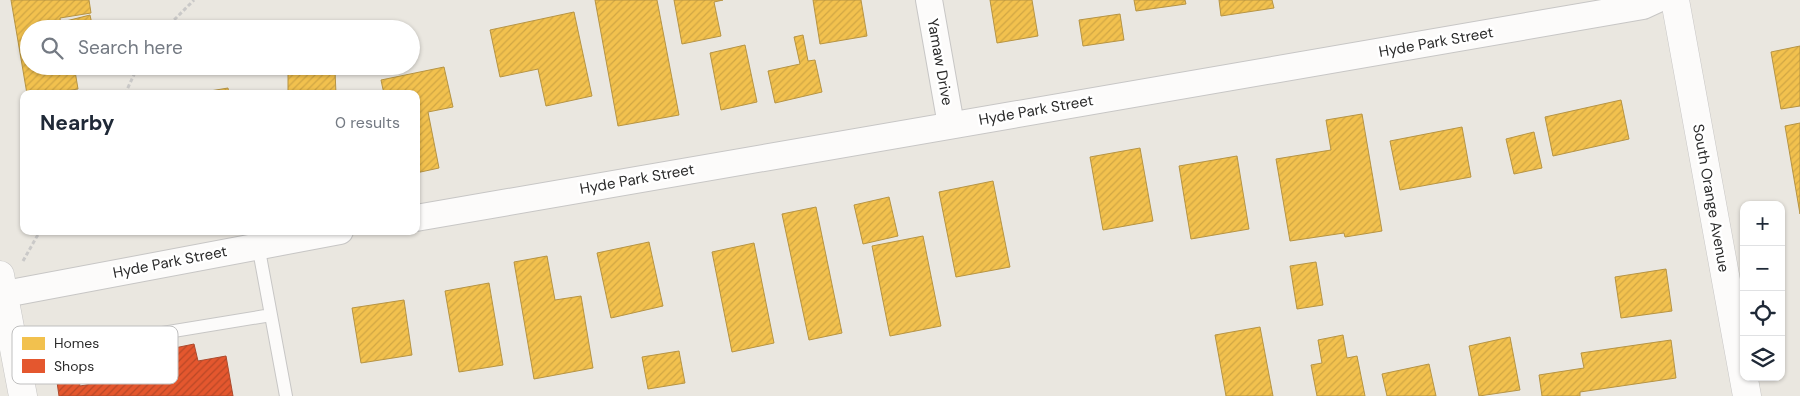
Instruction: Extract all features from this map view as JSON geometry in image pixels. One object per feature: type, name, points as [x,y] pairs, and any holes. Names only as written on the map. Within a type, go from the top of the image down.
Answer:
[{"type":"street","name":"Yamaw Drive","points":[[930,0],[951,125]]},
{"type":"street","name":"Hyde Park Street","points":[[420,217],[1643,6],[1656,0]]},
{"type":"street","name":"South Orange Avenue","points":[[1675,0],[1747,396]]},
{"type":"street","name":"Hyde Park Street","points":[[1,288],[317,235]]},
{"type":"street","points":[[1,288],[12,339]]},
{"type":"lane","points":[[258,245],[286,396]]},
{"type":"lane","points":[[178,330],[271,315]]},
{"type":"path","points":[[174,20],[194,0]]},
{"type":"path","points":[[127,90],[134,75]]},
{"type":"building: Homes","points":[[11,0],[89,0],[91,13],[60,18],[60,20],[20,20],[20,53]]},
{"type":"building: Homes","points":[[595,0],[657,0],[679,115],[618,126]]},
{"type":"building: Homes","points":[[674,0],[723,0],[714,2],[721,36],[682,44]]},
{"type":"building: Homes","points":[[813,0],[861,0],[867,36],[820,44]]},
{"type":"building: Homes","points":[[990,0],[1032,0],[1038,36],[997,43]]},
{"type":"building: Homes","points":[[1134,0],[1185,0],[1186,4],[1136,11]]},
{"type":"building: Homes","points":[[1219,0],[1272,0],[1274,8],[1221,16]]},
{"type":"building: Homes","points":[[574,12],[592,96],[546,106],[538,69],[500,77],[490,30]]},
{"type":"building: Homes","points":[[1120,14],[1124,40],[1083,46],[1079,20]]},
{"type":"building: Homes","points":[[90,15],[91,20],[70,20]]},
{"type":"building: Homes","points":[[803,35],[808,61],[815,60],[822,92],[775,103],[768,71],[800,64],[794,37]]},
{"type":"building: Homes","points":[[745,45],[757,102],[721,110],[710,53]]},
{"type":"building: Homes","points":[[1800,46],[1800,106],[1781,109],[1771,52]]},
{"type":"building: Homes","points":[[444,67],[453,107],[428,112],[439,168],[420,172],[420,90],[383,90],[381,80],[405,75],[420,75],[420,72]]},
{"type":"building: Homes","points":[[24,75],[76,75],[78,89],[72,90],[26,90]]},
{"type":"building: Homes","points":[[288,75],[335,75],[336,90],[288,90]]},
{"type":"building: Homes","points":[[1621,100],[1629,139],[1553,156],[1545,117]]},
{"type":"building: Homes","points":[[1362,114],[1382,231],[1345,237],[1344,233],[1290,241],[1276,159],[1331,150],[1326,120]]},
{"type":"building: Homes","points":[[1800,123],[1800,214],[1785,126]]},
{"type":"building: Homes","points":[[1462,127],[1471,177],[1400,190],[1390,141]]},
{"type":"building: Homes","points":[[1534,132],[1542,168],[1514,174],[1506,139]]},
{"type":"building: Homes","points":[[1140,148],[1153,221],[1103,230],[1090,157]]},
{"type":"building: Homes","points":[[1237,156],[1249,229],[1191,239],[1179,166]]},
{"type":"building: Homes","points":[[993,181],[1010,267],[956,277],[939,192]]},
{"type":"building: Homes","points":[[889,197],[898,236],[863,244],[854,205]]},
{"type":"building: Homes","points":[[816,207],[842,333],[809,340],[782,214]]},
{"type":"building: Homes","points":[[923,236],[941,326],[890,336],[872,246]]},
{"type":"building: Homes","points":[[649,242],[663,306],[611,318],[597,253]]},
{"type":"building: Homes","points":[[754,243],[774,343],[732,352],[712,252]]},
{"type":"building: Homes","points":[[547,256],[555,300],[581,296],[593,368],[534,379],[514,262]]},
{"type":"building: Homes","points":[[1316,262],[1323,305],[1297,309],[1290,266]]},
{"type":"building: Homes","points":[[1666,269],[1672,311],[1621,318],[1615,277]]},
{"type":"building: Homes","points":[[489,283],[503,365],[459,372],[445,291]]},
{"type":"building: Homes","points":[[404,300],[412,355],[361,363],[352,308]]},
{"type":"building: Homes","points":[[1260,327],[1273,396],[1226,396],[1215,335]]},
{"type":"building: Homes","points":[[1343,335],[1347,358],[1357,356],[1365,396],[1317,396],[1311,365],[1322,363],[1318,340]]},
{"type":"building: Homes","points":[[1510,337],[1520,390],[1479,396],[1469,346]]},
{"type":"building: Homes","points":[[1671,340],[1676,378],[1580,392],[1580,396],[1542,396],[1539,375],[1584,368],[1581,353]]},
{"type":"building: Homes","points":[[679,351],[685,383],[648,389],[642,357]]},
{"type":"building: Homes","points":[[1429,364],[1436,396],[1387,396],[1382,374]]},
{"type":"building: Shops","points":[[194,344],[198,361],[226,356],[233,396],[59,396],[57,384],[80,384],[80,386],[91,384],[178,384],[178,347]]}]
